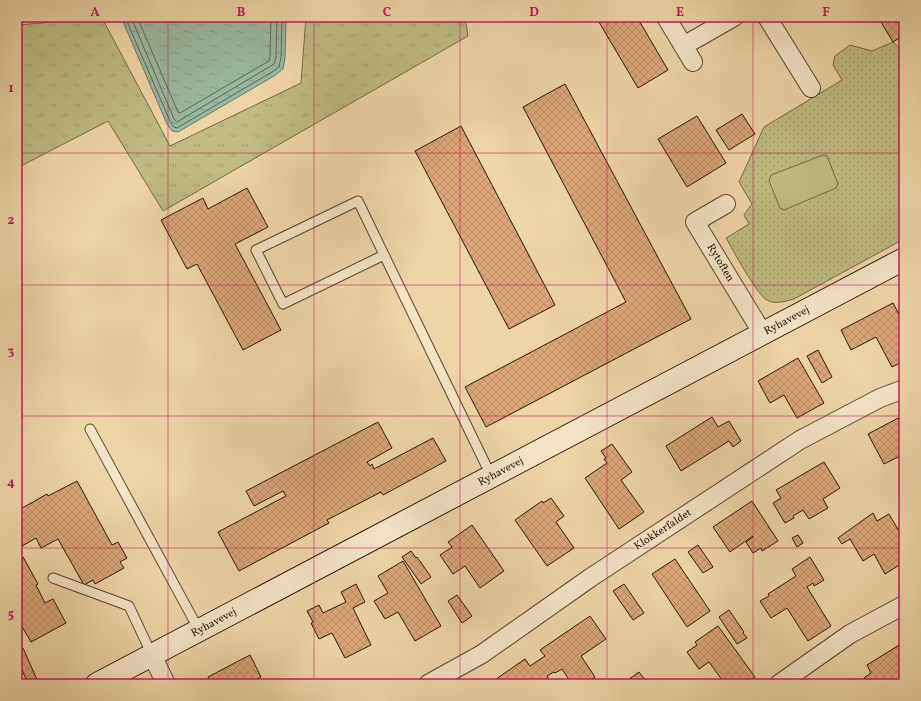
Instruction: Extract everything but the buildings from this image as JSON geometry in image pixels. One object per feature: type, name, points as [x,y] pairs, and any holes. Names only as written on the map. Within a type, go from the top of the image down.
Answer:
[{"type":"street","points":[[666,17],[693,62]]},
{"type":"street","points":[[683,46],[734,17]]},
{"type":"street","points":[[767,17],[811,88]]},
{"type":"street","name":"Rytoften","points":[[726,204],[695,222],[763,334]]},
{"type":"street","name":"Ryhavevej","points":[[97,684],[904,260]]},
{"type":"street","name":"Klokkerfaldet","points":[[428,684],[482,654],[596,574],[800,440],[880,398],[904,389]]},
{"type":"street","points":[[779,684],[850,634],[904,605]]},
{"type":"street","points":[[152,655],[166,684]]},
{"type":"lane","points":[[384,255],[283,304],[256,250],[358,201],[492,477]]},
{"type":"lane","points":[[90,429],[199,630]]},
{"type":"lane","points":[[53,578],[128,606],[152,655]]},
{"type":"green space","points":[[306,17],[465,17],[468,36],[163,211],[108,121],[17,168],[17,25],[102,18],[170,146],[301,83]]},
{"type":"green space","points":[[893,42],[904,52],[904,239],[794,299],[784,302],[767,300],[757,290],[751,281],[726,238],[749,224],[744,215],[752,204],[739,182],[764,127],[842,80],[833,65],[835,56],[850,45],[872,51]]},
{"type":"green space","points":[[823,155],[827,156],[838,184],[836,188],[784,210],[780,208],[769,181],[771,175]]},
{"type":"water","points":[[121,17],[286,17],[285,58],[283,69],[274,76],[178,132],[172,131],[167,124]]}]
